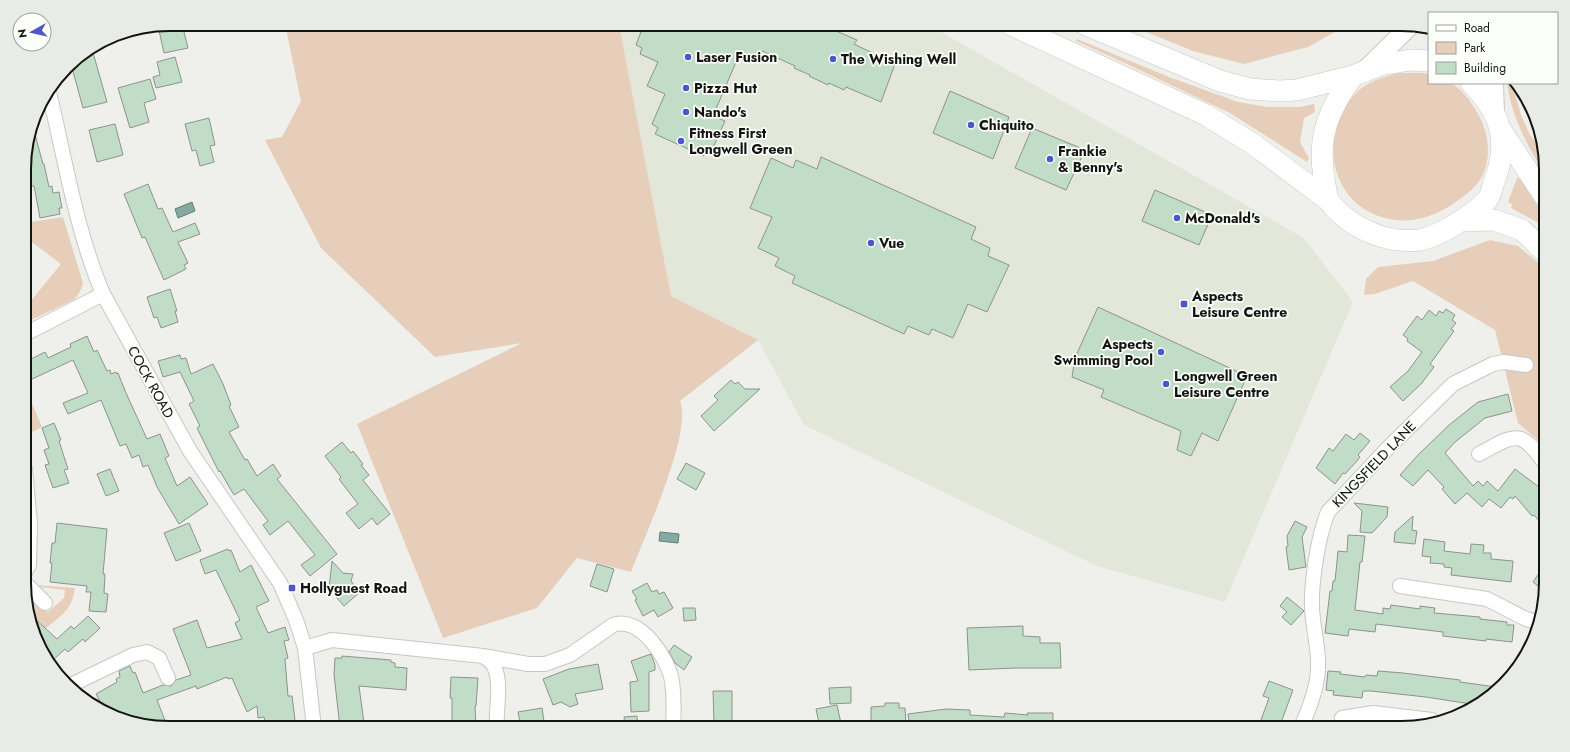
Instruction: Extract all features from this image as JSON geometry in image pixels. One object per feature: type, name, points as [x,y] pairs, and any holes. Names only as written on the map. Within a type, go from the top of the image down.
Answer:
[{"type":"highway","points":[[1024,31],[1206,115],[1253,144],[1328,200],[1345,218],[1359,227],[1377,235],[1397,240],[1419,240],[1446,230],[1487,200],[1500,166],[1498,121]]},
{"type":"highway","points":[[1101,31],[1220,81],[1250,89],[1279,91],[1297,90],[1359,73],[1380,65],[1410,60],[1428,61]]},
{"type":"highway","points":[[1328,200],[1323,178],[1322,146],[1330,114],[1341,92],[1359,73]]},
{"type":"highway","points":[[1472,84],[1482,94],[1539,187]]},
{"type":"highway","points":[[1460,221],[1494,220],[1522,230],[1539,246]]},
{"type":"main road","points":[[1359,73],[1404,31]]},
{"type":"main road","points":[[1494,84],[1498,121]]},
{"type":"street","name":"COCK ROAD","points":[[50,98],[77,213],[93,268],[104,294],[190,451],[280,583],[296,620],[305,648],[313,721]]},
{"type":"street","points":[[31,331],[104,294]]},
{"type":"street","name":"KINGSFIELD LANE","points":[[1304,721],[1317,679],[1317,654],[1312,609],[1313,588],[1323,524],[1328,512],[1386,450],[1453,384],[1493,364],[1504,362],[1526,364]]},
{"type":"street","points":[[1479,454],[1508,439],[1517,437],[1523,440],[1539,455]]},
{"type":"street","points":[[1400,586],[1488,599],[1526,619],[1533,621]]},
{"type":"street","points":[[31,589],[45,603]]},
{"type":"street","points":[[305,648],[332,640],[484,656],[528,664],[544,664],[570,655],[612,625],[618,623],[632,625],[646,636],[667,663],[672,680],[673,721]]},
{"type":"street","points":[[74,683],[133,655],[147,652],[159,658],[168,678]]},
{"type":"street","points":[[484,656],[491,662],[497,674],[498,691],[496,721]]},
{"type":"street","points":[[1342,718],[1373,713],[1423,719]]},
{"type":"shaded area","points":[[620,31],[939,31],[1304,238],[1353,302],[1225,602],[1097,566],[804,425],[758,340],[671,296]]},
{"type":"green space","points":[[286,31],[620,31],[671,296],[758,340],[680,401],[682,416],[680,436],[674,460],[656,511],[631,572],[577,558],[537,608],[443,638],[357,424],[522,343],[435,357],[321,248],[265,140],[282,137],[301,101]]},
{"type":"green space","points":[[1144,31],[1337,31],[1308,47],[1244,64],[1193,51]]},
{"type":"green space","points":[[1077,39],[1169,77],[1238,102],[1268,107],[1300,107],[1314,104],[1315,112],[1304,118],[1300,142],[1309,158],[1307,162],[1230,113],[1076,41]]},
{"type":"green space","points":[[1399,73],[1424,73],[1428,74],[1428,84],[1452,84],[1468,98],[1484,126],[1488,145],[1488,155],[1483,174],[1478,183],[1465,195],[1440,212],[1423,218],[1409,220],[1391,219],[1366,210],[1353,200],[1344,188],[1337,174],[1333,145],[1340,116],[1348,102],[1358,91],[1367,84],[1383,77]]},
{"type":"green space","points":[[1507,84],[1509,84],[1514,91],[1521,115],[1530,135],[1536,143],[1539,163],[1521,130],[1509,95]]},
{"type":"green space","points":[[1517,178],[1523,179],[1539,207],[1539,224],[1511,208],[1512,204],[1508,202]]},
{"type":"green space","points":[[63,217],[83,283],[78,294],[73,300],[31,320],[31,301],[61,264],[31,241],[31,222]]},
{"type":"green space","points":[[1490,240],[1518,246],[1539,263],[1539,441],[1518,423],[1495,330],[1413,281],[1375,294],[1364,295],[1366,279],[1378,267],[1433,261]]},
{"type":"green space","points":[[31,401],[42,427],[31,432]]},
{"type":"green space","points":[[36,585],[75,588],[74,596],[69,607],[46,628],[36,618],[32,601],[48,612],[64,598],[65,590],[39,587]]},
{"type":"water","points":[[192,202],[195,211],[178,218],[175,209]]},
{"type":"water","points":[[660,532],[679,534],[678,543],[659,541]]},
{"type":"building","points":[[184,31],[188,48],[164,53],[159,32]]},
{"type":"building","points":[[641,31],[836,31],[857,40],[854,44],[895,64],[881,102],[846,87],[844,90],[829,83],[828,85],[794,68],[795,66],[762,51],[759,58],[751,61],[739,55],[713,116],[725,121],[712,150],[707,149],[704,156],[655,134],[658,128],[652,124],[665,94],[647,86],[658,62],[640,54],[642,48],[636,45]]},
{"type":"building","points":[[93,53],[107,102],[83,108],[73,70]]},
{"type":"building","points":[[175,57],[182,82],[156,88],[153,77],[160,75],[157,62]]},
{"type":"building","points":[[150,79],[156,99],[144,103],[149,122],[130,128],[118,88]]},
{"type":"building","name":"Chiquito","points":[[950,91],[1009,117],[993,159],[933,133]]},
{"type":"building","points":[[209,118],[215,145],[210,146],[214,162],[200,166],[196,150],[192,151],[185,124]]},
{"type":"building","points":[[115,124],[123,155],[97,162],[89,130]]},
{"type":"building","name":"Frankie & Benny's","points":[[1032,128],[1085,150],[1066,190],[1015,168]]},
{"type":"building","points":[[35,136],[49,187],[52,186],[53,193],[59,192],[62,208],[59,208],[60,214],[40,218],[34,186],[31,186],[31,160]]},
{"type":"building","name":"Vue","points":[[821,157],[976,227],[971,239],[990,248],[988,256],[1009,265],[987,312],[968,304],[953,338],[932,329],[929,335],[908,326],[904,334],[792,283],[795,276],[775,266],[779,258],[758,248],[772,217],[750,208],[771,158],[793,168],[796,160],[817,169]]},
{"type":"building","points":[[148,184],[158,209],[162,208],[173,232],[195,223],[200,234],[178,242],[188,263],[184,265],[186,269],[164,280],[145,237],[142,238],[124,194]]},
{"type":"building","name":"McDonald's","points":[[1155,190],[1212,215],[1199,245],[1142,221]]},
{"type":"building","points":[[170,289],[177,311],[175,311],[178,322],[161,328],[157,317],[154,318],[147,297]]},
{"type":"building","name":"Longwell Green Leisure Centre","points":[[1098,307],[1247,376],[1218,441],[1202,433],[1191,456],[1177,450],[1181,431],[1101,397],[1104,390],[1072,377],[1075,358]]},
{"type":"building","points":[[1446,309],[1455,315],[1452,320],[1456,323],[1451,329],[1454,331],[1430,364],[1434,367],[1421,384],[1403,401],[1390,387],[1408,371],[1422,352],[1407,341],[1408,339],[1403,335],[1417,316],[1422,320],[1429,310],[1436,316],[1439,311],[1443,313]]},
{"type":"building","points":[[87,336],[94,352],[97,350],[107,371],[110,370],[111,374],[116,372],[117,374],[118,373],[147,439],[160,434],[169,456],[165,458],[177,486],[190,477],[208,504],[179,524],[157,487],[148,465],[143,467],[139,455],[132,458],[126,444],[120,446],[101,400],[68,414],[63,403],[88,393],[73,360],[31,380],[31,359],[45,352],[48,358],[71,347],[70,344]]},
{"type":"building","points":[[180,355],[181,359],[186,358],[191,374],[213,364],[223,384],[231,405],[229,406],[239,427],[229,432],[245,460],[247,459],[257,476],[273,464],[281,476],[277,479],[337,554],[310,576],[301,565],[315,555],[288,521],[270,535],[263,525],[268,521],[244,489],[234,495],[220,471],[219,472],[197,428],[200,426],[189,404],[194,401],[180,372],[163,377],[158,361]]},
{"type":"building","points":[[731,380],[735,384],[738,382],[745,389],[760,389],[714,431],[701,416],[718,400],[714,396]]},
{"type":"building","points":[[1508,394],[1512,411],[1485,418],[1455,442],[1445,453],[1473,486],[1478,481],[1483,486],[1487,481],[1498,491],[1515,469],[1539,487],[1539,521],[1534,515],[1532,516],[1515,496],[1513,499],[1510,497],[1501,508],[1489,499],[1482,507],[1467,493],[1455,504],[1442,489],[1444,487],[1428,470],[1413,486],[1400,475],[1448,426],[1478,402]]},
{"type":"building","points":[[54,423],[61,440],[59,441],[68,469],[64,470],[69,483],[53,488],[45,465],[49,464],[44,450],[49,448],[42,428]]},
{"type":"building","points":[[1360,433],[1370,441],[1358,455],[1360,457],[1356,462],[1345,474],[1343,473],[1335,484],[1316,468],[1329,448],[1333,451],[1346,434],[1354,440]]},
{"type":"building","points":[[342,442],[351,453],[353,451],[363,464],[361,465],[369,475],[363,480],[390,514],[377,525],[372,518],[359,529],[346,513],[358,504],[339,479],[341,477],[325,456]]},
{"type":"building","points":[[686,463],[705,473],[696,490],[677,479]]},
{"type":"building","points":[[110,469],[119,491],[106,496],[97,474]]},
{"type":"building","points":[[1354,503],[1388,507],[1387,517],[1372,533],[1360,532],[1362,511]]},
{"type":"building","points":[[1413,516],[1412,530],[1417,531],[1415,544],[1394,542],[1395,532]]},
{"type":"building","points":[[1295,521],[1307,527],[1302,537],[1306,567],[1289,570],[1286,547],[1288,546],[1287,536]]},
{"type":"building","points":[[57,523],[107,529],[103,574],[105,574],[104,593],[108,594],[106,612],[89,611],[91,592],[86,592],[87,586],[50,582],[52,543],[55,543]]},
{"type":"building","points":[[189,523],[201,551],[176,561],[164,533]]},
{"type":"building","points":[[1348,535],[1365,536],[1362,562],[1360,562],[1355,610],[1383,614],[1383,608],[1390,609],[1391,605],[1420,609],[1420,606],[1435,608],[1434,613],[1480,617],[1480,619],[1507,622],[1507,625],[1514,625],[1512,642],[1486,639],[1486,641],[1443,636],[1443,632],[1376,624],[1375,632],[1349,629],[1348,636],[1325,633],[1330,591],[1332,591],[1333,581],[1335,581],[1338,551],[1347,552]]},
{"type":"building","points":[[1424,539],[1445,542],[1444,551],[1470,554],[1471,544],[1484,545],[1483,553],[1491,553],[1491,559],[1513,561],[1511,582],[1451,575],[1452,568],[1444,567],[1444,564],[1430,563],[1431,557],[1422,556]]},
{"type":"building","points":[[228,549],[229,551],[231,550],[240,572],[251,565],[269,601],[256,607],[268,633],[285,627],[289,640],[284,641],[288,658],[285,659],[288,696],[292,696],[295,721],[265,721],[264,717],[258,718],[257,706],[247,712],[232,678],[228,679],[227,677],[197,689],[196,686],[157,700],[165,721],[125,714],[101,703],[96,694],[117,682],[116,679],[120,677],[119,671],[130,666],[133,673],[135,672],[143,693],[163,685],[171,686],[176,680],[191,675],[173,629],[197,620],[207,648],[242,639],[235,623],[240,620],[216,570],[205,574],[200,560]]},
{"type":"building","points":[[332,561],[343,573],[353,574],[351,581],[360,592],[344,606],[329,589]]},
{"type":"building","points":[[597,564],[614,569],[607,592],[590,586]]},
{"type":"building","points":[[1539,573],[1539,587],[1533,582]]},
{"type":"building","points":[[647,583],[652,592],[657,590],[659,594],[664,592],[673,608],[658,617],[654,610],[643,616],[635,600],[637,599],[632,591]]},
{"type":"building","points":[[1287,597],[1304,611],[1291,625],[1282,617],[1287,612],[1280,606]]},
{"type":"building","points":[[683,608],[695,608],[696,620],[684,621]]},
{"type":"building","points":[[88,616],[100,628],[85,642],[83,639],[68,652],[65,649],[54,659],[49,652],[36,620],[57,639],[71,626],[74,629]]},
{"type":"building","points":[[1023,626],[1023,636],[1040,637],[1040,643],[1060,643],[1061,668],[969,670],[967,628]]},
{"type":"building","points":[[674,645],[692,657],[684,670],[675,663],[669,652]]},
{"type":"building","points":[[651,654],[655,665],[655,670],[649,672],[649,711],[631,712],[630,682],[638,681],[631,661]]},
{"type":"building","points":[[342,656],[391,660],[391,662],[395,663],[395,667],[407,668],[406,690],[359,686],[364,721],[339,721],[334,674],[335,658],[342,658]]},
{"type":"building","points":[[598,664],[603,689],[575,694],[578,704],[570,707],[561,702],[553,705],[543,679],[569,669]]},
{"type":"building","points":[[1328,671],[1365,677],[1366,675],[1377,676],[1378,671],[1403,673],[1460,680],[1460,682],[1492,686],[1468,704],[1371,691],[1363,691],[1362,698],[1333,695],[1334,691],[1326,690]]},
{"type":"building","points":[[451,677],[478,678],[475,706],[476,721],[452,721],[452,698],[450,698]]},
{"type":"building","points":[[1269,681],[1293,690],[1282,721],[1261,721],[1269,698],[1263,696]]},
{"type":"building","points":[[851,687],[851,703],[830,704],[829,688]]},
{"type":"building","points":[[713,691],[732,691],[732,721],[714,721]]},
{"type":"building","points":[[885,703],[899,703],[899,708],[905,708],[906,721],[871,721],[871,707],[885,706]]},
{"type":"building","points":[[837,705],[840,721],[819,721],[816,709]]},
{"type":"building","points":[[542,708],[544,721],[520,721],[518,712]]},
{"type":"building","points":[[946,709],[970,710],[970,715],[1004,717],[1005,713],[1028,715],[1027,713],[1053,713],[1053,721],[909,721],[908,714]]},
{"type":"building","points":[[637,716],[637,721],[624,721],[624,717]]},
{"type":"place","name":"Laser Fusion","points":[[688,57]]},
{"type":"place","name":"The Wishing Well","points":[[833,59]]},
{"type":"place","name":"Pizza Hut","points":[[686,88]]},
{"type":"place","name":"Nando's","points":[[686,112]]},
{"type":"place","name":"Chiquito","points":[[971,125]]},
{"type":"place","name":"Fitness First Longwell Green","points":[[681,141]]},
{"type":"place","name":"Frankie & Benny's","points":[[1050,159]]},
{"type":"place","name":"McDonald's","points":[[1177,218]]},
{"type":"place","name":"Vue","points":[[871,243]]},
{"type":"place","name":"Aspects Leisure Centre","points":[[1184,304]]},
{"type":"place","name":"Aspects Swimming Pool","points":[[1161,352]]},
{"type":"place","name":"Longwell Green Leisure Centre","points":[[1166,384]]},
{"type":"place","name":"Hollyguest Road","points":[[292,588]]}]
